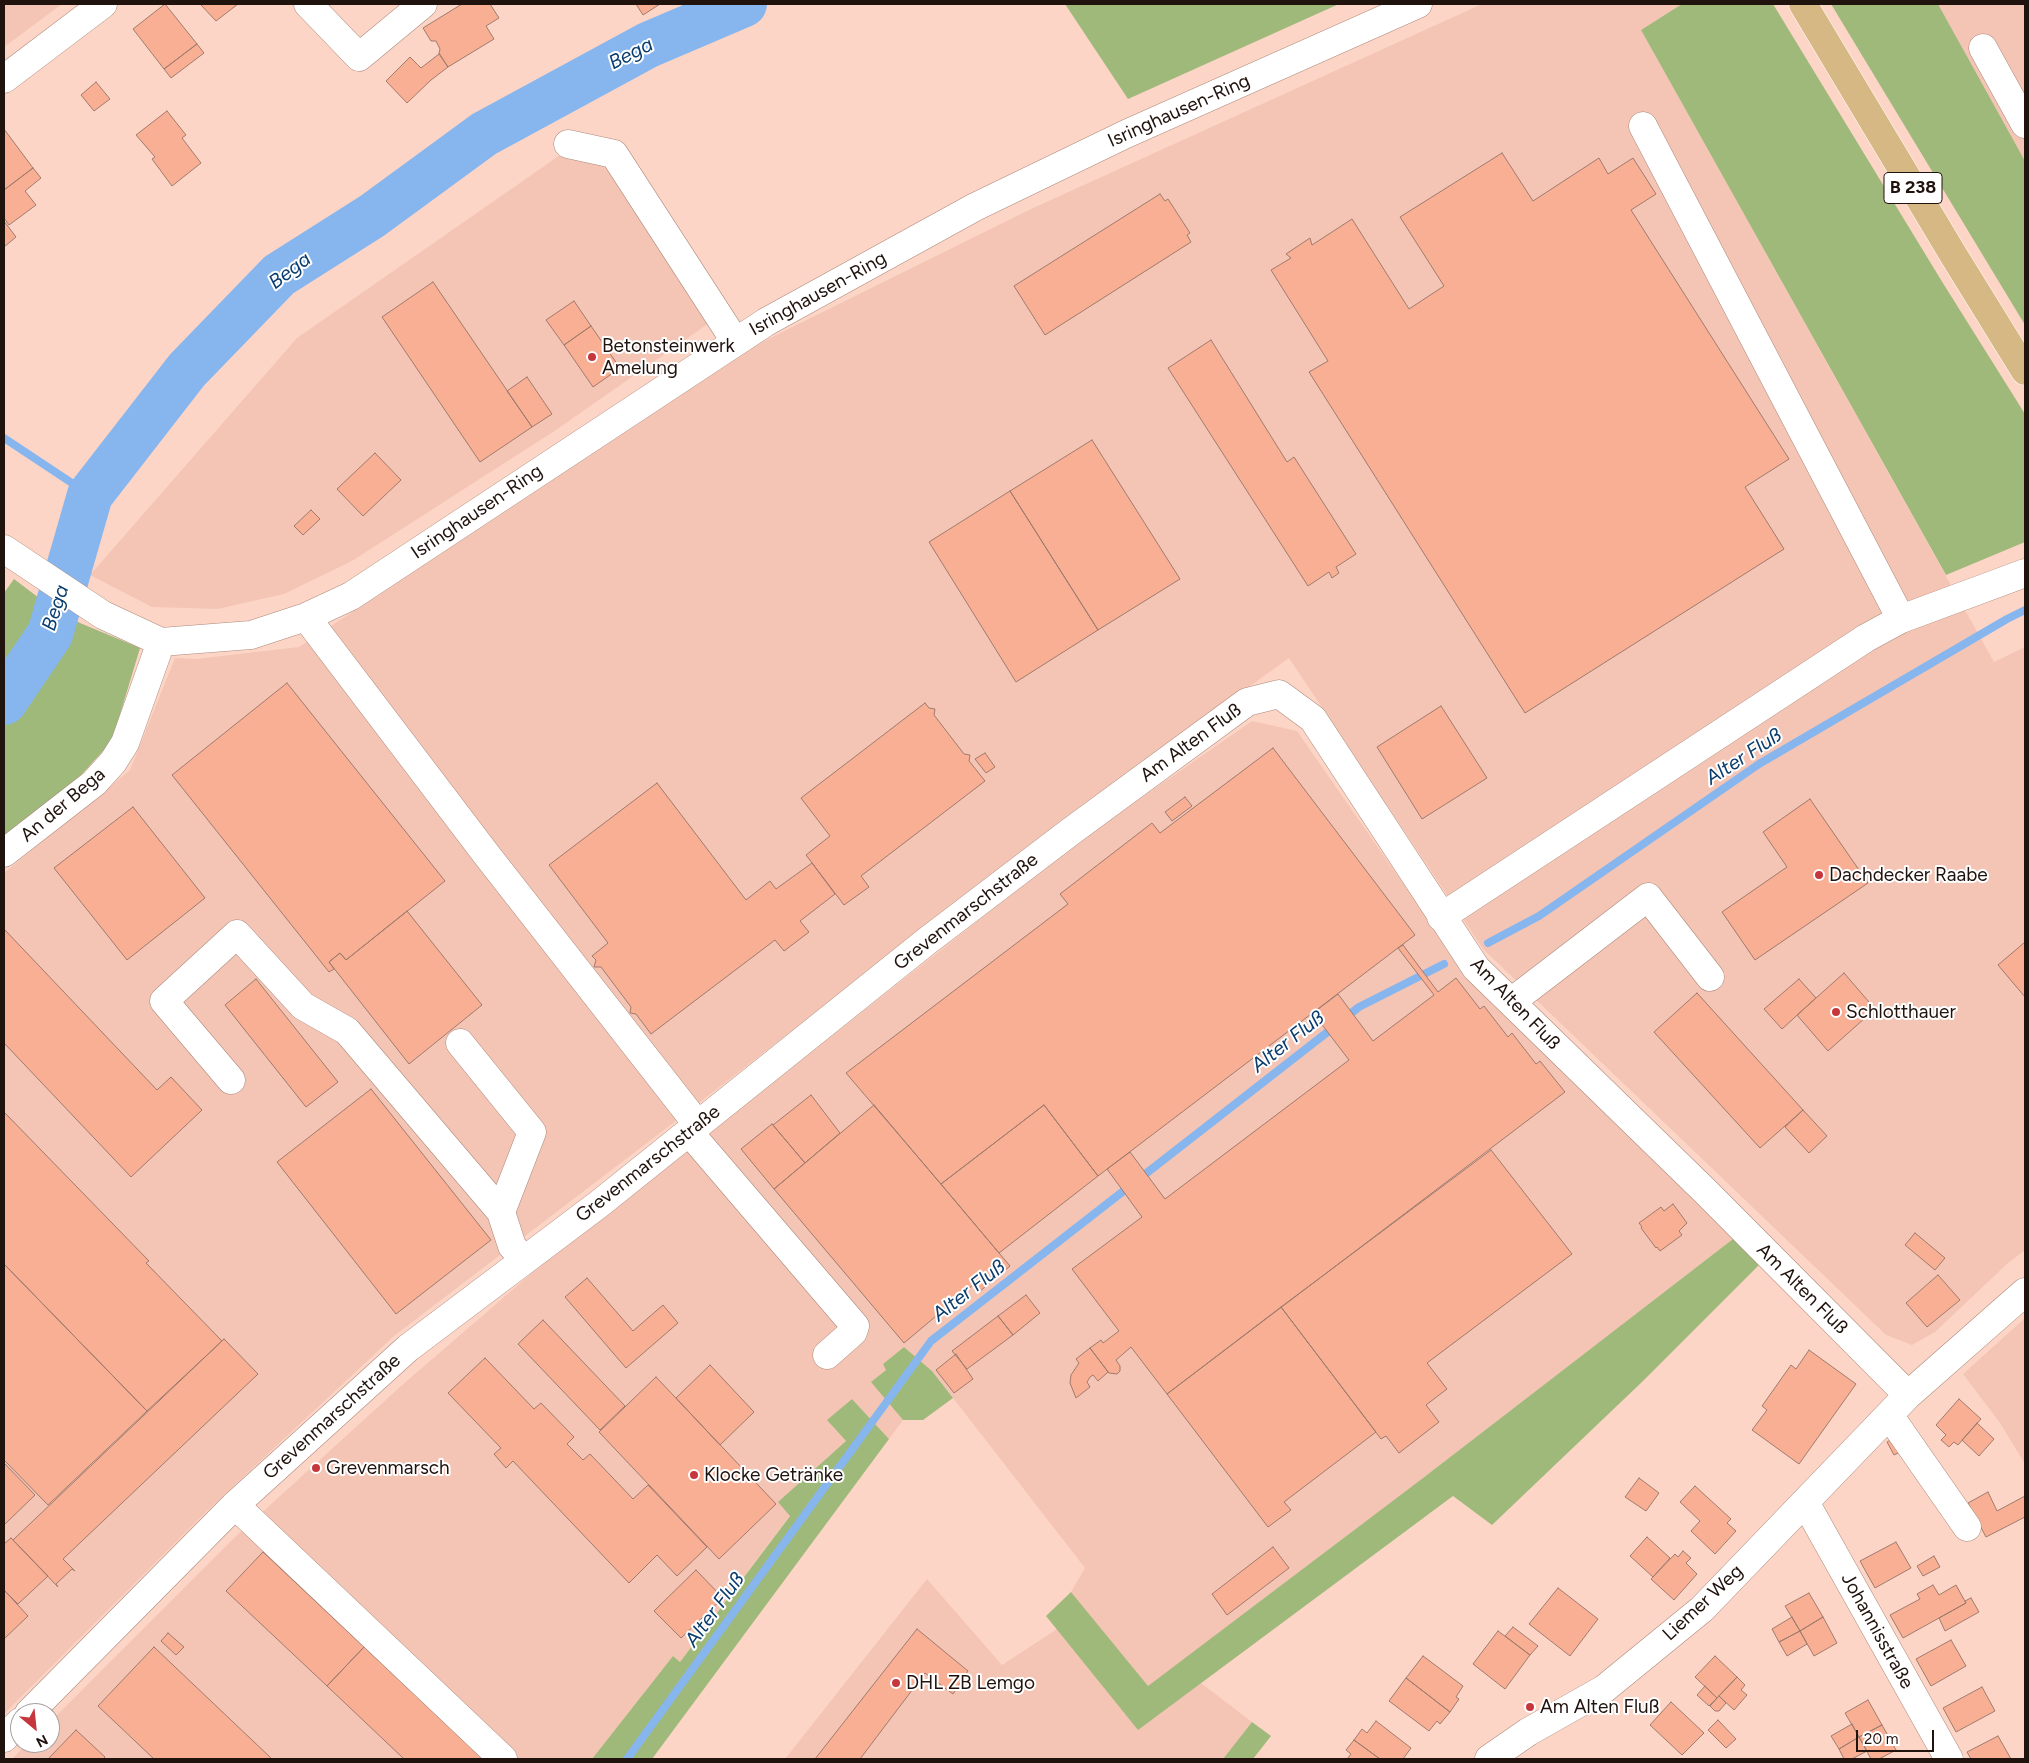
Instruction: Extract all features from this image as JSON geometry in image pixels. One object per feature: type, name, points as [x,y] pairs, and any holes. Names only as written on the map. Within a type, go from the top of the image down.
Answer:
[{"type":"main road","name":"B 238","points":[[1803,4],[2025,371]]},
{"type":"street","points":[[4,79],[103,4]]},
{"type":"street","points":[[308,4],[359,57],[423,4]]},
{"type":"street","name":"Isringhausen-Ring","points":[[4,549],[103,615],[161,642],[251,635],[306,617],[350,596],[735,341],[975,207],[1126,134],[1418,4]]},
{"type":"street","points":[[1983,48],[2025,124]]},
{"type":"street","points":[[1643,126],[1901,619]]},
{"type":"street","points":[[568,144],[614,154],[735,341]]},
{"type":"street","points":[[1441,917],[1866,638],[1901,619],[2025,572]]},
{"type":"street","points":[[306,617],[694,1129],[855,1326],[853,1332],[827,1355]]},
{"type":"street","name":"An der Bega","points":[[4,853],[94,783],[113,762],[126,743],[161,642]]},
{"type":"street","name":"Am Alten Fluß","points":[[1070,832],[1247,702],[1279,694],[1313,719],[1476,968],[1706,1192],[1908,1395]]},
{"type":"street","name":"Grevenmarschstraße","points":[[39,1703],[235,1505],[408,1348],[694,1129],[927,941],[1070,832]]},
{"type":"street","points":[[1511,1002],[1648,897],[1710,976]]},
{"type":"street","points":[[231,1080],[164,1001],[237,934],[303,1006],[347,1031],[501,1212],[512,1246],[524,1260]]},
{"type":"street","points":[[460,1043],[532,1132],[501,1212]]},
{"type":"street","name":"Liemer Weg","points":[[1489,1759],[1528,1732],[1604,1689],[1702,1609],[1908,1395],[2025,1292]]},
{"type":"street","points":[[1889,1415],[1967,1527]]},
{"type":"street","name":"Johannisstraße","points":[[1805,1502],[1949,1759]]},
{"type":"street","points":[[235,1505],[503,1759]]},
{"type":"shaded area","points":[[4,4],[62,4],[4,47]]},
{"type":"shaded area","points":[[1482,4],[1682,4],[1641,30],[1994,662],[2025,647],[2025,1250],[2007,1264],[1935,1332],[1912,1345],[1886,1335],[1483,949],[1289,658],[1054,827],[677,1120],[394,1336],[211,1507],[15,1703],[10,1703],[10,1708],[4,1714],[4,873],[130,770],[175,658],[196,659],[299,647],[760,343],[1031,209]]},
{"type":"shaded area","points":[[1938,4],[2025,4],[2025,161]]},
{"type":"shaded area","points":[[563,153],[614,165],[712,321],[556,430],[352,561],[284,594],[217,609],[152,607],[90,575],[297,338]]},
{"type":"shaded area","points":[[1252,721],[1297,731],[1464,971],[1733,1239],[1423,1478],[1147,1687],[1071,1592],[1085,1568],[932,1371],[904,1347],[883,1364],[887,1369],[872,1382],[903,1420],[889,1439],[852,1399],[828,1420],[846,1441],[779,1501],[790,1515],[680,1662],[673,1656],[592,1759],[12,1759],[18,1753],[60,1753],[60,1712],[235,1537],[401,1386],[539,1267],[1079,841]]},
{"type":"shaded area","points":[[2025,1318],[2025,1464],[2000,1423],[1963,1374]]},
{"type":"shaded area","points":[[927,1579],[1002,1665],[1057,1629],[1138,1729],[1201,1683],[1252,1722],[1223,1759],[785,1759]]},
{"type":"green space","points":[[1065,4],[1339,4],[1128,99]]},
{"type":"green space","points":[[1682,4],[1773,4],[2025,414],[2025,542],[1946,575],[1641,30]]},
{"type":"green space","points":[[1831,4],[1938,4],[2025,161],[2025,325]]},
{"type":"green space","points":[[14,579],[43,601],[80,623],[140,648],[112,741],[81,775],[4,837],[4,593]]},
{"type":"green space","points":[[1733,1239],[1761,1263],[1643,1381],[1492,1525],[1453,1496],[1138,1730],[1046,1616],[1071,1592],[1148,1686],[1423,1478]]},
{"type":"green space","points":[[904,1347],[932,1371],[953,1398],[923,1420],[903,1420],[871,1382],[886,1370],[883,1364]]},
{"type":"green space","points":[[852,1399],[889,1439],[652,1759],[592,1759],[673,1656],[680,1662],[790,1516],[778,1502],[846,1441],[827,1420]]},
{"type":"green space","points":[[1252,1722],[1271,1736],[1253,1759],[1223,1759]]},
{"type":"building","points":[[165,4],[197,44],[164,69],[133,29]]},
{"type":"building","points":[[200,4],[238,4],[216,21]]},
{"type":"building","points":[[462,4],[490,4],[499,18],[486,26],[494,39],[448,67],[439,53],[440,49],[436,41],[431,41],[423,28]]},
{"type":"building","points":[[636,4],[660,4],[643,15]]},
{"type":"building","points":[[197,44],[204,53],[171,78],[164,69]]},
{"type":"building","points":[[439,54],[448,67],[407,103],[386,81],[410,57],[421,68]]},
{"type":"building","points":[[96,82],[110,99],[94,111],[81,95]]},
{"type":"building","points":[[167,111],[186,135],[182,138],[201,163],[172,186],[152,159],[155,157],[136,135]]},
{"type":"building","points":[[4,129],[33,168],[4,190]]},
{"type":"building","points":[[1502,153],[1533,201],[1599,158],[1608,174],[1633,158],[1656,194],[1631,210],[1789,459],[1745,487],[1784,549],[1525,713],[1309,372],[1328,361],[1271,270],[1291,258],[1286,254],[1310,238],[1312,245],[1352,219],[1409,309],[1444,286],[1400,217]]},
{"type":"building","points":[[33,168],[41,178],[25,191],[36,205],[9,225],[4,218],[4,190]]},
{"type":"building","points":[[1160,194],[1165,201],[1168,199],[1190,233],[1187,235],[1191,242],[1045,335],[1014,286]]},
{"type":"building","points":[[4,221],[16,237],[4,247]]},
{"type":"building","points":[[433,282],[532,427],[480,462],[382,317]]},
{"type":"building","points":[[574,301],[591,326],[564,345],[546,320]]},
{"type":"building","name":"Betonsteinwerk Amelung","points":[[591,326],[620,368],[593,387],[564,345]]},
{"type":"building","points":[[1211,340],[1287,462],[1294,457],[1356,554],[1336,567],[1339,573],[1332,578],[1329,572],[1308,586],[1168,368]]},
{"type":"building","points":[[527,377],[552,414],[532,427],[507,391]]},
{"type":"building","points":[[1092,440],[1180,579],[1098,630],[1010,491]]},
{"type":"building","points":[[375,453],[401,480],[363,516],[337,489]]},
{"type":"building","points":[[1010,491],[1098,630],[1016,682],[929,542]]},
{"type":"building","points":[[311,510],[320,519],[303,535],[294,526]]},
{"type":"building","points":[[287,683],[445,881],[346,960],[340,953],[329,962],[334,969],[329,972],[172,775]]},
{"type":"building","points":[[925,703],[929,708],[935,709],[934,715],[964,754],[970,755],[969,761],[985,781],[861,876],[869,887],[844,905],[806,855],[830,836],[801,798]]},
{"type":"building","points":[[1441,706],[1487,778],[1422,819],[1377,747]]},
{"type":"building","points":[[1273,748],[1415,935],[1098,1176],[1044,1105],[941,1184],[846,1073],[1068,904],[1060,894],[1152,823],[1160,833]]},
{"type":"building","points":[[985,753],[995,767],[986,773],[975,759]]},
{"type":"building","points":[[657,783],[746,900],[770,881],[776,889],[812,863],[835,894],[800,921],[809,932],[784,951],[775,940],[651,1034],[636,1014],[630,1013],[631,1007],[601,967],[594,967],[596,960],[592,956],[608,943],[549,865]]},
{"type":"building","points":[[1185,797],[1192,806],[1172,821],[1165,812]]},
{"type":"building","name":"Dachdecker Raabe","points":[[1810,799],[1868,883],[1755,960],[1722,912],[1787,867],[1763,832]]},
{"type":"building","points":[[133,807],[205,898],[127,960],[54,868]]},
{"type":"building","points":[[407,911],[482,1005],[409,1064],[329,962],[340,953],[346,960]]},
{"type":"building","points":[[4,929],[157,1090],[171,1077],[202,1110],[131,1177],[4,1043]]},
{"type":"building","points":[[2025,942],[2025,997],[1998,965]]},
{"type":"building","points":[[1403,945],[1438,992],[1456,978],[1480,1009],[1484,1006],[1508,1037],[1512,1033],[1536,1064],[1540,1061],[1565,1092],[1167,1394],[1131,1347],[1116,1360],[1120,1366],[1120,1371],[1117,1374],[1109,1373],[1090,1348],[1101,1340],[1103,1343],[1119,1331],[1072,1269],[1142,1217],[1107,1169],[1130,1152],[1165,1199],[1349,1060],[1313,1013],[1338,994],[1373,1041],[1434,995],[1398,948]]},
{"type":"building","name":"Schlotthauer","points":[[1844,973],[1875,1009],[1828,1051],[1797,1015]]},
{"type":"building","points":[[256,979],[338,1082],[306,1107],[225,1005]]},
{"type":"building","points":[[1799,979],[1816,998],[1782,1029],[1764,1009]]},
{"type":"building","points":[[1697,993],[1803,1110],[1760,1148],[1654,1032]]},
{"type":"building","points":[[371,1089],[491,1240],[396,1314],[277,1162]]},
{"type":"building","points":[[811,1095],[840,1133],[805,1163],[773,1125]]},
{"type":"building","points":[[874,1105],[1010,1266],[979,1292],[973,1285],[904,1343],[774,1189]]},
{"type":"building","points":[[1044,1105],[1098,1176],[999,1253],[941,1184]]},
{"type":"building","points":[[1803,1110],[1827,1136],[1809,1153],[1785,1127]]},
{"type":"building","points":[[4,1112],[149,1261],[146,1263],[222,1341],[147,1411],[4,1264]]},
{"type":"building","points":[[772,1124],[805,1163],[774,1189],[741,1149]]},
{"type":"building","points":[[1491,1150],[1572,1254],[1427,1363],[1447,1389],[1426,1405],[1439,1422],[1399,1453],[1386,1436],[1381,1439],[1281,1307]]},
{"type":"building","points":[[1673,1204],[1687,1223],[1679,1231],[1682,1235],[1660,1251],[1639,1223],[1661,1207],[1664,1211]]},
{"type":"building","points":[[1915,1233],[1945,1258],[1935,1270],[1905,1245]]},
{"type":"building","points":[[4,1264],[147,1411],[48,1505],[4,1460]]},
{"type":"building","points":[[1938,1275],[1960,1300],[1927,1327],[1906,1303]]},
{"type":"building","points":[[587,1278],[633,1331],[663,1305],[678,1323],[626,1368],[565,1297]]},
{"type":"building","points":[[1026,1295],[1040,1313],[1013,1335],[998,1316]]},
{"type":"building","points":[[1281,1307],[1376,1432],[1284,1502],[1291,1510],[1268,1527],[1167,1394]]},
{"type":"building","points":[[998,1316],[1013,1335],[967,1369],[952,1351]]},
{"type":"building","points":[[543,1320],[625,1406],[600,1430],[518,1344]]},
{"type":"building","points":[[224,1339],[258,1374],[63,1559],[75,1571],[72,1569],[56,1584],[58,1587],[13,1540]]},
{"type":"building","points":[[1090,1348],[1108,1372],[1098,1381],[1093,1375],[1090,1377],[1087,1382],[1090,1387],[1076,1398],[1070,1383],[1071,1375],[1079,1363],[1076,1359]]},
{"type":"building","points":[[1809,1350],[1856,1384],[1799,1464],[1752,1430],[1767,1410],[1762,1406],[1791,1365],[1796,1369]]},
{"type":"building","points":[[956,1354],[973,1379],[954,1393],[936,1370]]},
{"type":"building","points":[[485,1358],[534,1409],[541,1403],[574,1437],[567,1444],[583,1460],[590,1454],[633,1499],[648,1485],[707,1547],[677,1576],[657,1555],[629,1583],[513,1461],[506,1468],[494,1454],[501,1448],[448,1393]]},
{"type":"building","points":[[710,1365],[754,1412],[720,1445],[676,1398]]},
{"type":"building","name":"Klocke Getränke","points":[[656,1377],[776,1504],[719,1559],[599,1432]]},
{"type":"building","points":[[1959,1399],[1981,1419],[1958,1445],[1954,1442],[1949,1447],[1941,1440],[1946,1435],[1936,1425]]},
{"type":"building","points":[[1977,1423],[1994,1439],[1979,1456],[1962,1440]]},
{"type":"building","points":[[1895,1437],[1902,1451],[1894,1455],[1887,1442]]},
{"type":"building","points":[[4,1463],[35,1495],[4,1525]]},
{"type":"building","points":[[1639,1478],[1659,1493],[1646,1511],[1625,1497]]},
{"type":"building","points":[[1695,1486],[1731,1519],[1727,1523],[1736,1531],[1715,1554],[1691,1531],[1700,1521],[1680,1502]]},
{"type":"building","points":[[1988,1492],[1997,1511],[2025,1496],[2025,1517],[1986,1537],[1968,1503]]},
{"type":"building","points":[[1647,1537],[1670,1558],[1653,1577],[1630,1556]]},
{"type":"building","points":[[11,1538],[48,1576],[18,1604],[4,1590],[4,1544]]},
{"type":"building","points":[[1896,1542],[1911,1568],[1875,1588],[1860,1561]]},
{"type":"building","points":[[1273,1547],[1289,1568],[1227,1615],[1212,1594]]},
{"type":"building","points":[[1683,1551],[1691,1558],[1686,1563],[1697,1574],[1674,1600],[1651,1579],[1675,1554],[1678,1557]]},
{"type":"building","points":[[263,1552],[364,1647],[327,1686],[226,1591]]},
{"type":"building","points":[[1934,1556],[1940,1567],[1923,1576],[1917,1566]]},
{"type":"building","points":[[696,1570],[723,1598],[681,1638],[654,1611]]},
{"type":"building","points":[[1933,1585],[1939,1595],[1956,1585],[1966,1603],[1903,1638],[1890,1615],[1920,1599],[1917,1594]]},
{"type":"building","points":[[1558,1588],[1598,1619],[1570,1656],[1529,1624]]},
{"type":"building","points":[[4,1590],[28,1616],[4,1639]]},
{"type":"building","points":[[1809,1593],[1823,1617],[1800,1631],[1785,1606]]},
{"type":"building","points":[[1971,1598],[1979,1612],[1945,1631],[1939,1618],[1966,1603],[1965,1601]]},
{"type":"building","points":[[1792,1617],[1800,1631],[1779,1642],[1772,1629]]},
{"type":"building","points":[[1823,1617],[1837,1643],[1814,1656],[1800,1631]]},
{"type":"building","points":[[1513,1627],[1538,1646],[1530,1655],[1505,1636]]},
{"type":"building","name":"DHL ZB Lemgo","points":[[917,1629],[968,1671],[953,1694],[925,1673],[860,1759],[815,1759]]},
{"type":"building","points":[[1498,1631],[1530,1655],[1505,1689],[1473,1664]]},
{"type":"building","points":[[1800,1631],[1807,1644],[1787,1656],[1779,1642]]},
{"type":"building","points":[[168,1633],[184,1647],[176,1655],[161,1641]]},
{"type":"building","points":[[1951,1640],[1966,1666],[1931,1686],[1916,1659]]},
{"type":"building","points":[[154,1647],[272,1759],[154,1759],[98,1706]]},
{"type":"building","points":[[364,1647],[483,1759],[404,1759],[327,1686]]},
{"type":"building","points":[[1423,1656],[1463,1686],[1456,1697],[1459,1699],[1450,1712],[1406,1678]]},
{"type":"building","points":[[1715,1656],[1737,1677],[1717,1698],[1695,1677]]},
{"type":"building","points":[[1737,1677],[1745,1685],[1741,1690],[1747,1695],[1734,1710],[1719,1696]]},
{"type":"building","points":[[1406,1678],[1450,1712],[1440,1724],[1437,1721],[1429,1731],[1389,1701]]},
{"type":"building","points":[[1705,1686],[1717,1698],[1709,1706],[1697,1695]]},
{"type":"building","points":[[1982,1687],[1995,1711],[1956,1732],[1943,1708]]},
{"type":"building","points":[[1719,1696],[1726,1703],[1719,1711],[1715,1711],[1710,1706]]},
{"type":"building","points":[[1868,1700],[1882,1725],[1859,1737],[1845,1713]]},
{"type":"building","points":[[1671,1702],[1704,1733],[1682,1755],[1650,1725]]},
{"type":"building","points":[[1718,1720],[1736,1739],[1726,1748],[1708,1730]]},
{"type":"building","points":[[1376,1721],[1411,1748],[1403,1759],[1380,1759],[1354,1740],[1362,1729],[1367,1733]]},
{"type":"building","points":[[1852,1724],[1859,1737],[1839,1749],[1831,1736]]},
{"type":"building","points":[[1882,1725],[1896,1750],[1879,1759],[1871,1759],[1859,1737]]},
{"type":"building","points":[[76,1730],[105,1757],[103,1759],[48,1759],[54,1753],[60,1753],[60,1747]]},
{"type":"building","points":[[1998,1736],[2011,1759],[1971,1759],[1967,1752]]},
{"type":"building","points":[[1859,1737],[1867,1751],[1852,1759],[1844,1759],[1839,1749]]},
{"type":"building","points":[[1354,1740],[1380,1759],[1347,1759],[1351,1754],[1346,1750]]},
{"type":"waterway","name":"Bega","points":[[4,702],[50,634],[90,495],[187,370],[279,275],[372,216],[484,134],[648,45],[744,4]]},
{"type":"waterway","points":[[4,438],[90,495]]},
{"type":"waterway","name":"Alter Fluß","points":[[1488,943],[1539,916],[1759,764],[2025,610]]},
{"type":"waterway","name":"Alter Fluß","points":[[1345,1018],[1359,1007],[1444,964]]},
{"type":"waterway","name":"Alter Fluß","points":[[627,1759],[931,1341],[1334,1027]]},
{"type":"place","name":"Betonsteinwerk Amelung","points":[[592,357]]},
{"type":"place","name":"Dachdecker Raabe","points":[[1819,875]]},
{"type":"place","name":"Schlotthauer","points":[[1836,1012]]},
{"type":"place","name":"Grevenmarsch","points":[[316,1468]]},
{"type":"place","name":"Klocke Getränke","points":[[694,1475]]},
{"type":"place","name":"DHL ZB Lemgo","points":[[896,1683]]},
{"type":"place","name":"Am Alten Fluß","points":[[1530,1707]]}]
